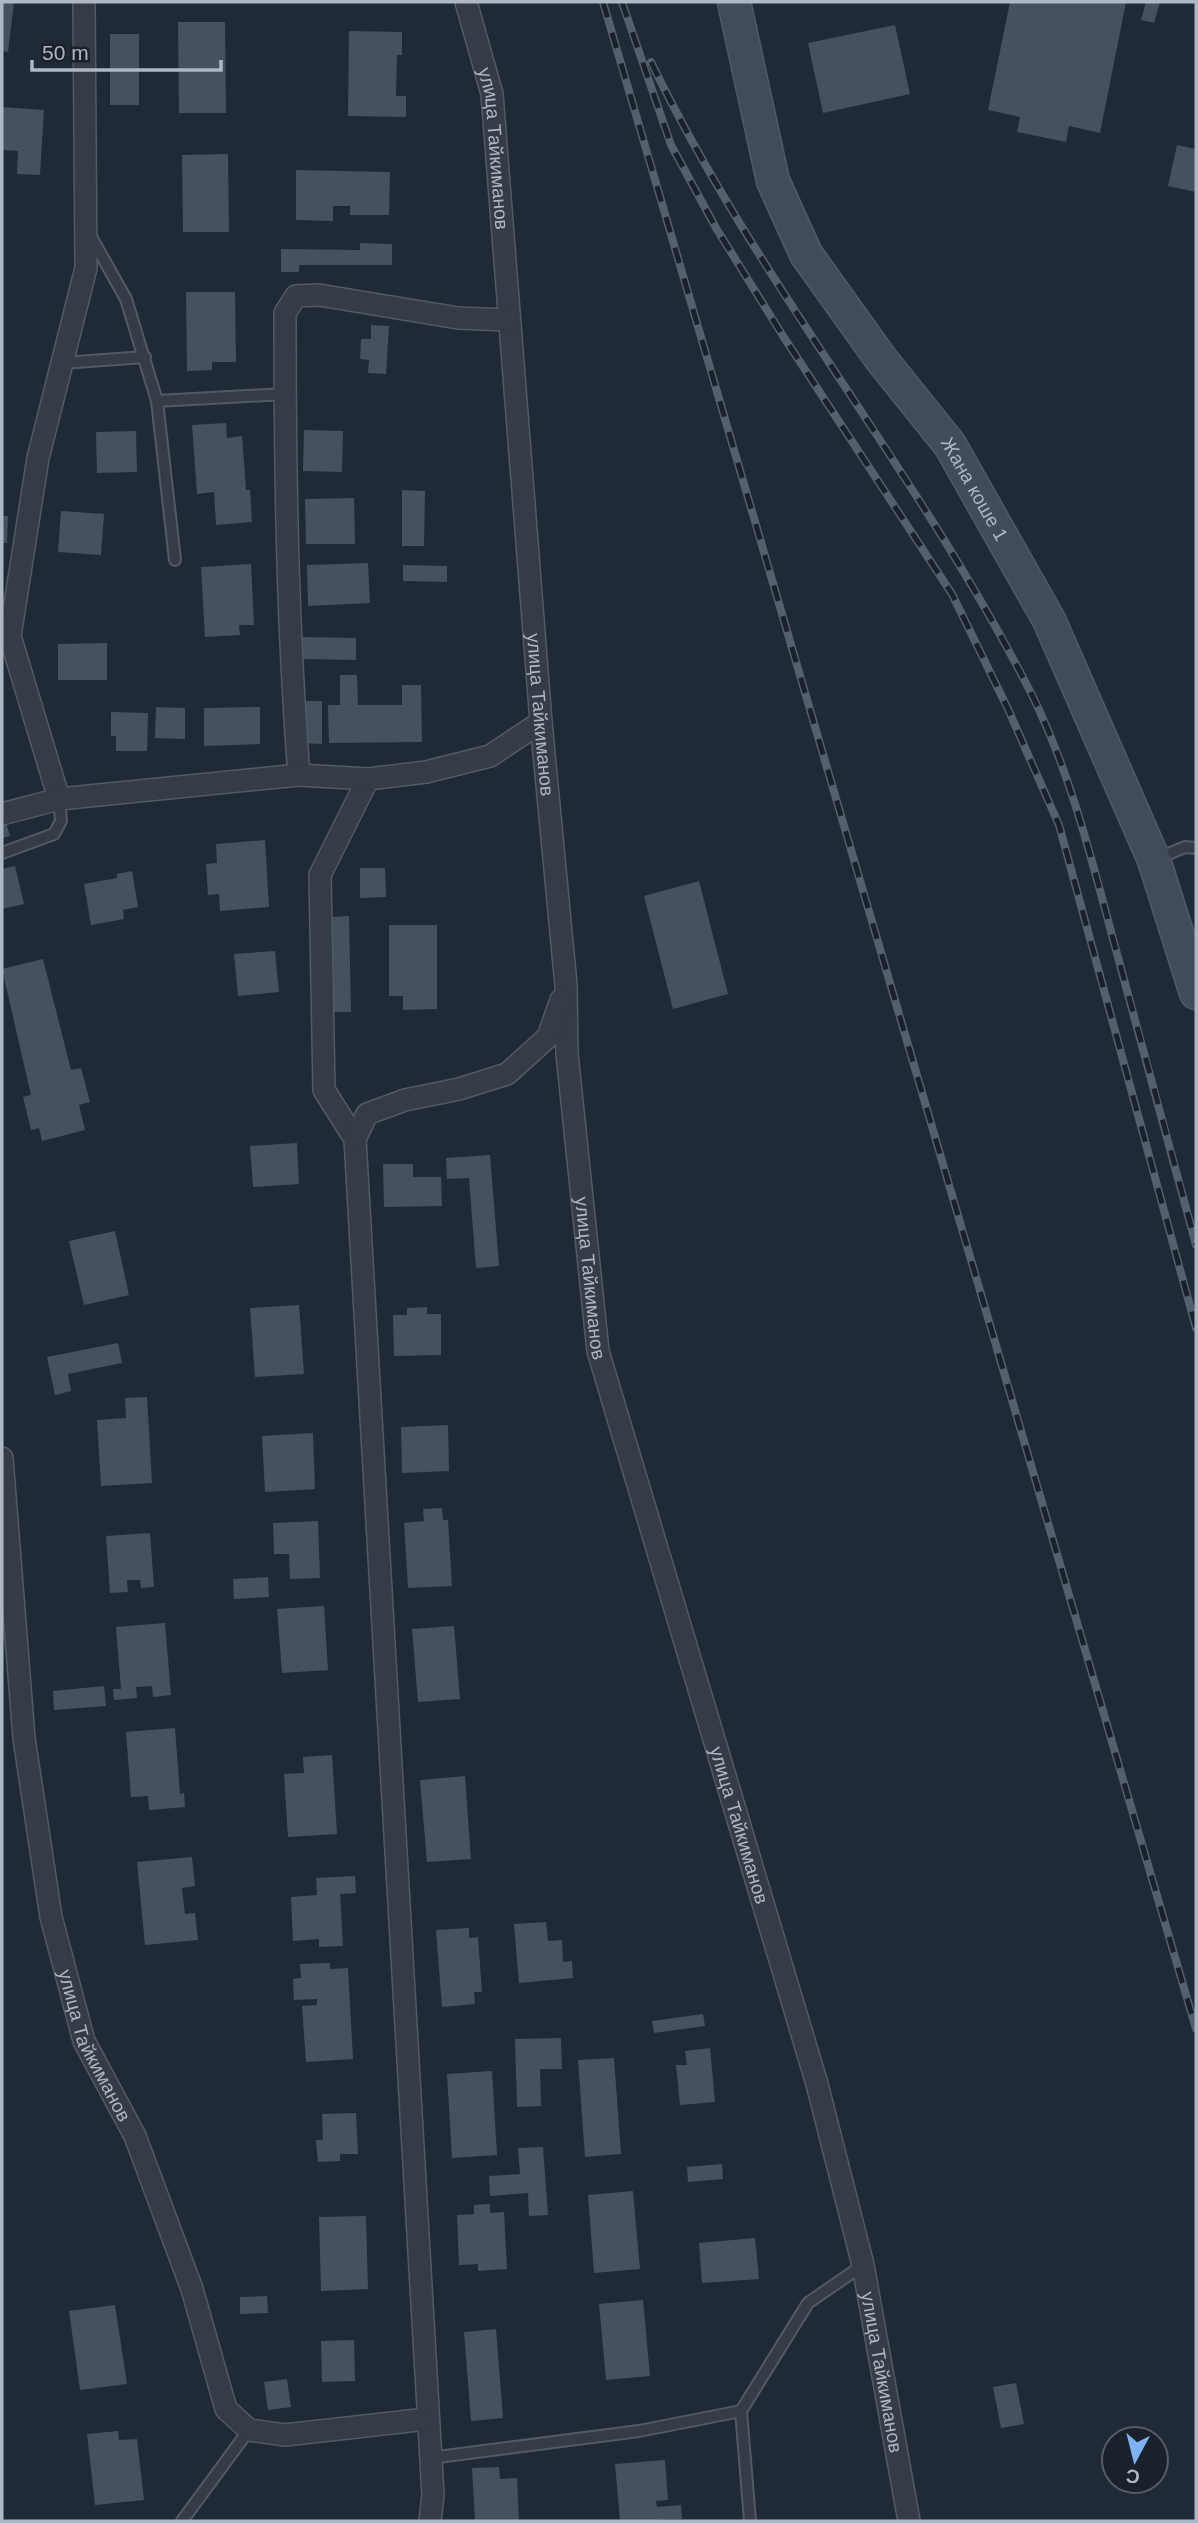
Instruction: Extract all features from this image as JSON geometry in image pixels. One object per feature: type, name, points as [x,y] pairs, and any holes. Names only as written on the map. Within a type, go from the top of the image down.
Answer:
[{"type":"street","points":[[59,799],[10,636],[38,458],[86,268],[84,2]]},
{"type":"street","name":"улица Тайкиманов","points":[[466,2],[492,94],[541,722],[566,985],[567,1054],[598,1351],[817,2084],[863,2265],[909,2521]]},
{"type":"street","name":"Жана коше 1","points":[[734,2],[773,181],[806,254],[957,457],[1049,620],[1154,860],[1196,993]]},
{"type":"street","points":[[299,775],[290,659],[285,313],[296,296],[319,295],[458,318],[508,320]]},
{"type":"street","points":[[2,814],[59,799],[299,775],[368,779],[426,772],[490,756],[541,722]]},
{"type":"street","points":[[355,1139],[324,1090],[320,875],[368,779]]},
{"type":"street","points":[[430,2521],[433,2495],[355,1139],[367,1114],[405,1100],[458,1089],[508,1074],[548,1037],[566,985]]},
{"type":"street","name":"улица Тайкиманов","points":[[2,1458],[24,1738],[51,1917],[83,2041],[135,2136],[192,2288],[226,2409],[249,2430]]},
{"type":"street","points":[[249,2430],[285,2435],[427,2419]]},
{"type":"lane","points":[[85,226],[126,299],[157,401],[175,560]]},
{"type":"lane","points":[[62,363],[145,358]]},
{"type":"lane","points":[[157,401],[285,394]]},
{"type":"lane","points":[[2,853],[54,834],[61,821],[59,799]]},
{"type":"lane","points":[[1154,860],[1185,847],[1196,848]]},
{"type":"lane","points":[[750,2521],[741,2411],[808,2303],[863,2265]]},
{"type":"lane","points":[[430,2458],[639,2431],[741,2411]]},
{"type":"lane","points":[[182,2521],[249,2430]]},
{"type":"building","points":[[2,2],[14,2],[8,52],[2,51]]},
{"type":"building","points":[[1010,2],[1126,2],[1100,133],[1069,126],[1066,142],[1017,132],[1020,117],[988,110]]},
{"type":"building","points":[[1146,2],[1160,2],[1154,23],[1141,20]]},
{"type":"building","points":[[178,22],[225,22],[226,113],[179,113]]},
{"type":"building","points":[[895,25],[910,94],[823,113],[808,43]]},
{"type":"building","points":[[349,31],[402,32],[402,55],[397,55],[396,96],[406,96],[406,117],[348,116]]},
{"type":"building","points":[[110,34],[139,34],[139,105],[110,105]]},
{"type":"building","points":[[2,107],[44,110],[40,175],[17,174],[18,151],[2,150]]},
{"type":"building","points":[[1177,145],[1196,149],[1196,192],[1168,186]]},
{"type":"building","points":[[228,154],[229,232],[183,232],[182,155]]},
{"type":"building","points":[[296,170],[390,172],[389,215],[350,215],[350,206],[333,206],[333,221],[296,220]]},
{"type":"building","points":[[360,243],[392,244],[392,265],[299,265],[299,272],[281,272],[281,249],[360,250]]},
{"type":"building","points":[[186,292],[235,292],[236,362],[212,362],[212,370],[187,371]]},
{"type":"building","points":[[371,325],[389,326],[386,374],[368,373],[369,360],[360,359],[361,339],[371,339]]},
{"type":"building","points":[[226,423],[227,438],[242,436],[246,490],[250,490],[252,522],[216,525],[214,492],[197,494],[192,425]]},
{"type":"building","points":[[304,430],[343,431],[342,472],[303,471]]},
{"type":"building","points":[[136,431],[137,472],[97,473],[96,432]]},
{"type":"building","points":[[402,490],[425,491],[424,546],[402,546]]},
{"type":"building","points":[[354,498],[355,544],[306,544],[305,499]]},
{"type":"building","points":[[61,511],[104,514],[101,555],[58,552]]},
{"type":"building","points":[[2,516],[8,516],[7,543],[2,543]]},
{"type":"building","points":[[368,563],[370,603],[308,606],[307,565]]},
{"type":"building","points":[[251,564],[254,625],[239,625],[240,635],[205,637],[201,567]]},
{"type":"building","points":[[403,565],[447,566],[447,582],[403,581]]},
{"type":"building","points":[[302,637],[356,638],[356,660],[302,659]]},
{"type":"building","points":[[107,643],[107,680],[58,680],[58,644]]},
{"type":"building","points":[[340,675],[357,675],[358,705],[402,705],[402,685],[421,685],[422,742],[329,743],[328,705],[340,705]]},
{"type":"building","points":[[303,701],[322,701],[322,744],[304,743]]},
{"type":"building","points":[[156,707],[185,708],[185,739],[155,738]]},
{"type":"building","points":[[260,707],[260,744],[204,746],[204,708]]},
{"type":"building","points":[[111,712],[148,713],[147,751],[116,751],[116,736],[111,736]]},
{"type":"building","points":[[5,819],[10,836],[2,838],[2,820]]},
{"type":"building","points":[[265,840],[269,907],[220,911],[219,894],[208,895],[206,864],[217,863],[216,844]]},
{"type":"building","points":[[15,866],[24,904],[2,909],[2,869]]},
{"type":"building","points":[[360,868],[385,868],[386,897],[360,898]]},
{"type":"building","points":[[132,871],[138,907],[123,910],[124,919],[91,925],[84,884],[117,878],[117,874]]},
{"type":"building","points":[[699,881],[728,994],[673,1009],[644,896]]},
{"type":"building","points":[[349,916],[351,1012],[334,1012],[332,917]]},
{"type":"building","points":[[389,925],[437,925],[437,1009],[403,1010],[403,996],[389,996]]},
{"type":"building","points":[[275,951],[279,992],[238,996],[234,954]]},
{"type":"building","points":[[43,959],[71,1070],[81,1068],[90,1102],[79,1105],[85,1130],[42,1141],[39,1128],[31,1130],[23,1097],[31,1095],[2,969]]},
{"type":"building","points":[[297,1143],[299,1184],[253,1187],[250,1146]]},
{"type":"building","points":[[490,1155],[499,1266],[476,1268],[469,1178],[447,1179],[446,1158]]},
{"type":"building","points":[[383,1164],[413,1164],[413,1177],[441,1177],[442,1206],[384,1207]]},
{"type":"building","points":[[115,1231],[129,1295],[84,1305],[69,1241]]},
{"type":"building","points":[[299,1305],[304,1374],[255,1377],[250,1308]]},
{"type":"building","points":[[427,1307],[427,1314],[441,1314],[441,1355],[394,1356],[393,1315],[407,1315],[407,1308]]},
{"type":"building","points":[[118,1343],[122,1363],[68,1374],[71,1391],[55,1395],[47,1357]]},
{"type":"building","points":[[147,1397],[152,1483],[101,1486],[97,1420],[126,1418],[125,1398]]},
{"type":"building","points":[[448,1425],[449,1471],[402,1473],[401,1427]]},
{"type":"building","points":[[313,1433],[315,1489],[265,1492],[262,1436]]},
{"type":"building","points":[[442,1508],[443,1520],[448,1520],[452,1586],[408,1588],[404,1523],[424,1521],[423,1509]]},
{"type":"building","points":[[318,1521],[320,1578],[290,1579],[289,1554],[274,1554],[273,1523]]},
{"type":"building","points":[[150,1533],[154,1587],[141,1588],[140,1580],[127,1580],[128,1592],[110,1593],[106,1536]]},
{"type":"building","points":[[268,1577],[269,1597],[234,1599],[233,1579]]},
{"type":"building","points":[[324,1606],[328,1670],[282,1673],[277,1609]]},
{"type":"building","points":[[165,1623],[171,1695],[153,1697],[152,1686],[136,1687],[137,1698],[114,1700],[113,1689],[121,1689],[116,1627]]},
{"type":"building","points":[[454,1626],[460,1699],[418,1702],[412,1629]]},
{"type":"building","points":[[104,1686],[106,1706],[54,1710],[53,1691]]},
{"type":"building","points":[[175,1728],[180,1794],[184,1793],[185,1807],[149,1810],[148,1796],[131,1797],[126,1732]]},
{"type":"building","points":[[332,1755],[337,1834],[288,1837],[284,1774],[304,1773],[303,1757]]},
{"type":"building","points":[[465,1776],[471,1859],[427,1862],[420,1780]]},
{"type":"building","points":[[192,1857],[195,1886],[182,1888],[185,1914],[195,1913],[198,1940],[145,1945],[137,1862]]},
{"type":"building","points":[[355,1876],[356,1893],[340,1894],[343,1946],[319,1947],[319,1939],[293,1941],[291,1897],[317,1895],[316,1878]]},
{"type":"building","points":[[546,1922],[548,1941],[562,1940],[563,1962],[572,1961],[573,1978],[519,1983],[514,1924]]},
{"type":"building","points":[[469,1928],[469,1938],[478,1937],[482,1992],[474,1992],[475,2004],[442,2007],[436,1930]]},
{"type":"building","points":[[330,1963],[330,1969],[348,1968],[353,2059],[306,2062],[302,2006],[317,2005],[317,1999],[294,2000],[293,1979],[301,1978],[300,1964]]},
{"type":"building","points":[[703,2014],[705,2026],[654,2033],[652,2021]]},
{"type":"building","points":[[561,2038],[562,2069],[540,2069],[541,2106],[517,2107],[515,2039]]},
{"type":"building","points":[[710,2048],[715,2102],[680,2105],[676,2065],[687,2065],[685,2051]]},
{"type":"building","points":[[614,2058],[621,2154],[585,2157],[578,2060]]},
{"type":"building","points":[[492,2071],[497,2155],[452,2158],[447,2074]]},
{"type":"building","points":[[356,2113],[358,2154],[340,2154],[340,2161],[318,2162],[316,2140],[323,2140],[322,2114]]},
{"type":"building","points":[[543,2147],[548,2215],[529,2216],[528,2193],[490,2196],[489,2176],[520,2174],[518,2148]]},
{"type":"building","points":[[722,2164],[723,2179],[688,2182],[687,2167]]},
{"type":"building","points":[[633,2191],[640,2269],[594,2273],[588,2195]]},
{"type":"building","points":[[490,2204],[490,2213],[504,2212],[507,2269],[478,2271],[478,2264],[459,2265],[457,2215],[474,2214],[474,2205]]},
{"type":"building","points":[[366,2216],[368,2289],[321,2291],[319,2217]]},
{"type":"building","points":[[755,2238],[759,2279],[702,2283],[699,2243]]},
{"type":"building","points":[[267,2296],[268,2313],[240,2314],[240,2297]]},
{"type":"building","points":[[643,2300],[650,2376],[606,2380],[599,2304]]},
{"type":"building","points":[[115,2305],[127,2384],[80,2390],[69,2311]]},
{"type":"building","points":[[496,2329],[503,2418],[471,2421],[464,2332]]},
{"type":"building","points":[[354,2340],[355,2381],[322,2382],[321,2341]]},
{"type":"building","points":[[287,2379],[291,2407],[268,2410],[264,2382]]},
{"type":"building","points":[[1016,2383],[1024,2424],[1001,2428],[993,2387]]},
{"type":"building","points":[[118,2431],[119,2440],[137,2439],[144,2500],[95,2505],[87,2434]]},
{"type":"building","points":[[665,2460],[668,2500],[656,2501],[657,2507],[681,2505],[682,2519],[620,2521],[615,2464]]},
{"type":"building","points":[[499,2467],[500,2479],[517,2478],[519,2521],[475,2521],[472,2468]]},
{"type":"railway","points":[[603,2],[1196,2029]]},
{"type":"railway","points":[[622,2],[671,145],[716,228],[783,336],[952,594],[1008,709],[1059,825],[1196,1328]]},
{"type":"railway","points":[[651,62],[740,224],[941,534],[1032,695],[1058,754],[1088,846],[1196,1245]]}]
